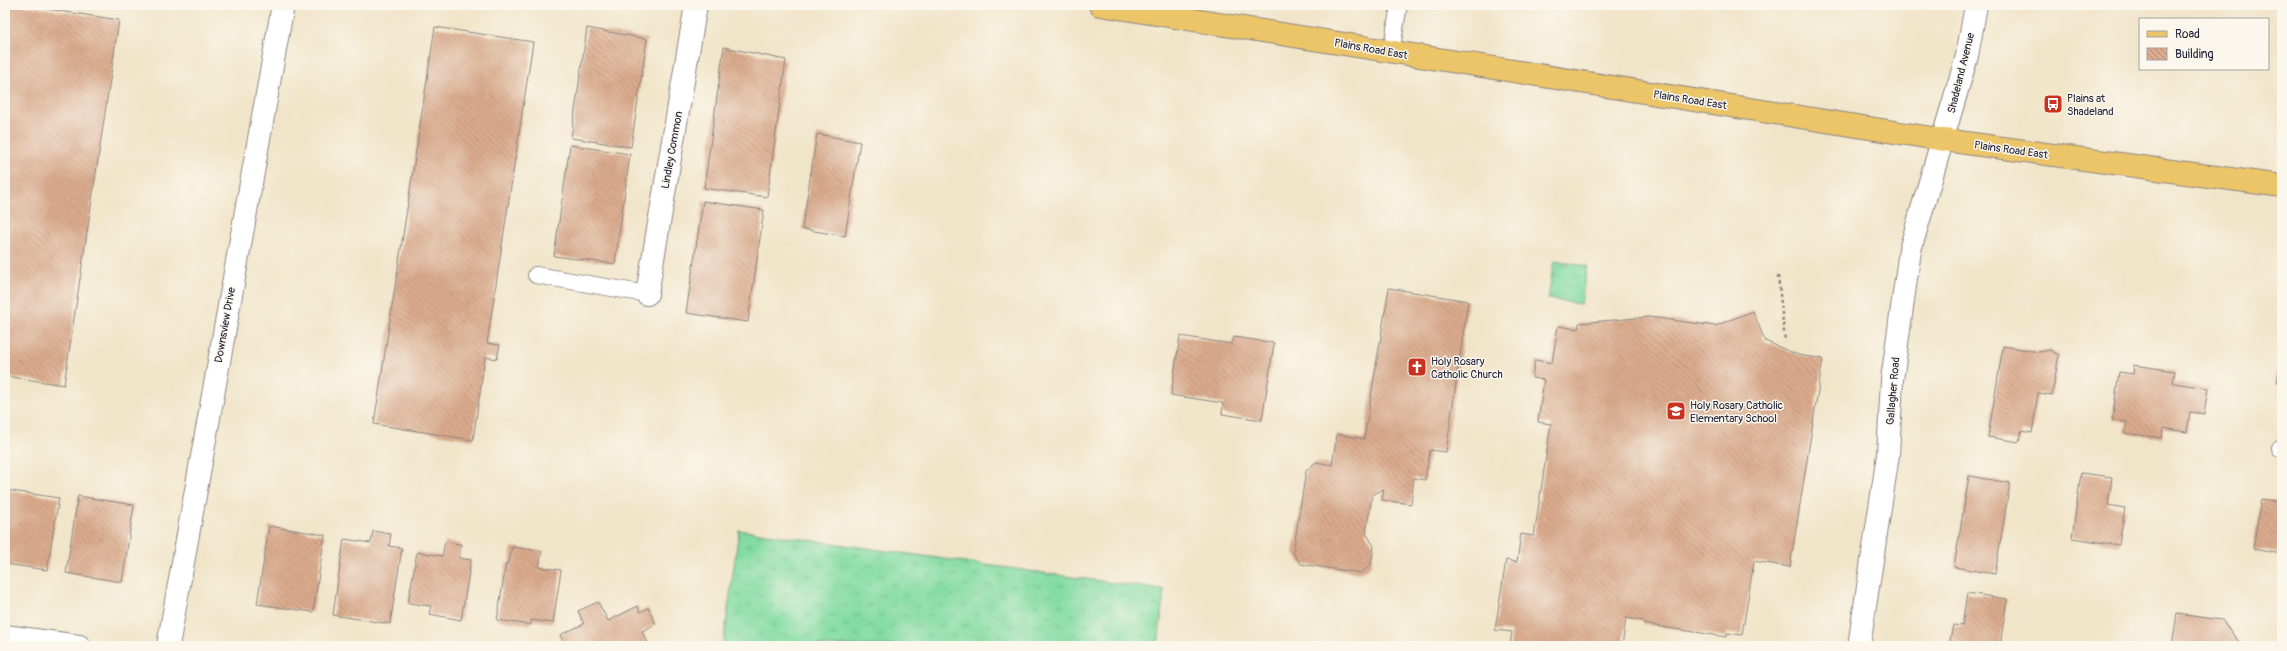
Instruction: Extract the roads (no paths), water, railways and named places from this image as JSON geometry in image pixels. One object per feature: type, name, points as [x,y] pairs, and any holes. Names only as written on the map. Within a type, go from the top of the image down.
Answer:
[{"type":"main road","name":"Plains Road East","points":[[1100,5],[1391,53],[1944,140],[2282,186]]},
{"type":"street","name":"Downsview Drive","points":[[168,646],[283,5]]},
{"type":"street","name":"Lindley Common","points":[[647,294],[696,5]]},
{"type":"street","name":"Shadeland Avenue","points":[[1944,140],[1967,56],[1976,5]]},
{"type":"street","name":"Gallagher Road","points":[[1859,646],[1888,454],[1892,380],[1910,250],[1944,140]]},
{"type":"street","points":[[5,636],[78,646]]},
{"type":"lane","points":[[1391,53],[1399,5]]},
{"type":"lane","points":[[536,275],[647,294]]},
{"type":"place","name":"Plains at Shadeland","points":[[2053,104]]},
{"type":"place","name":"Holy Rosary Catholic Church","points":[[1417,367]]},
{"type":"place","name":"Holy Rosary Catholic Elementary School","points":[[1676,411]]}]
